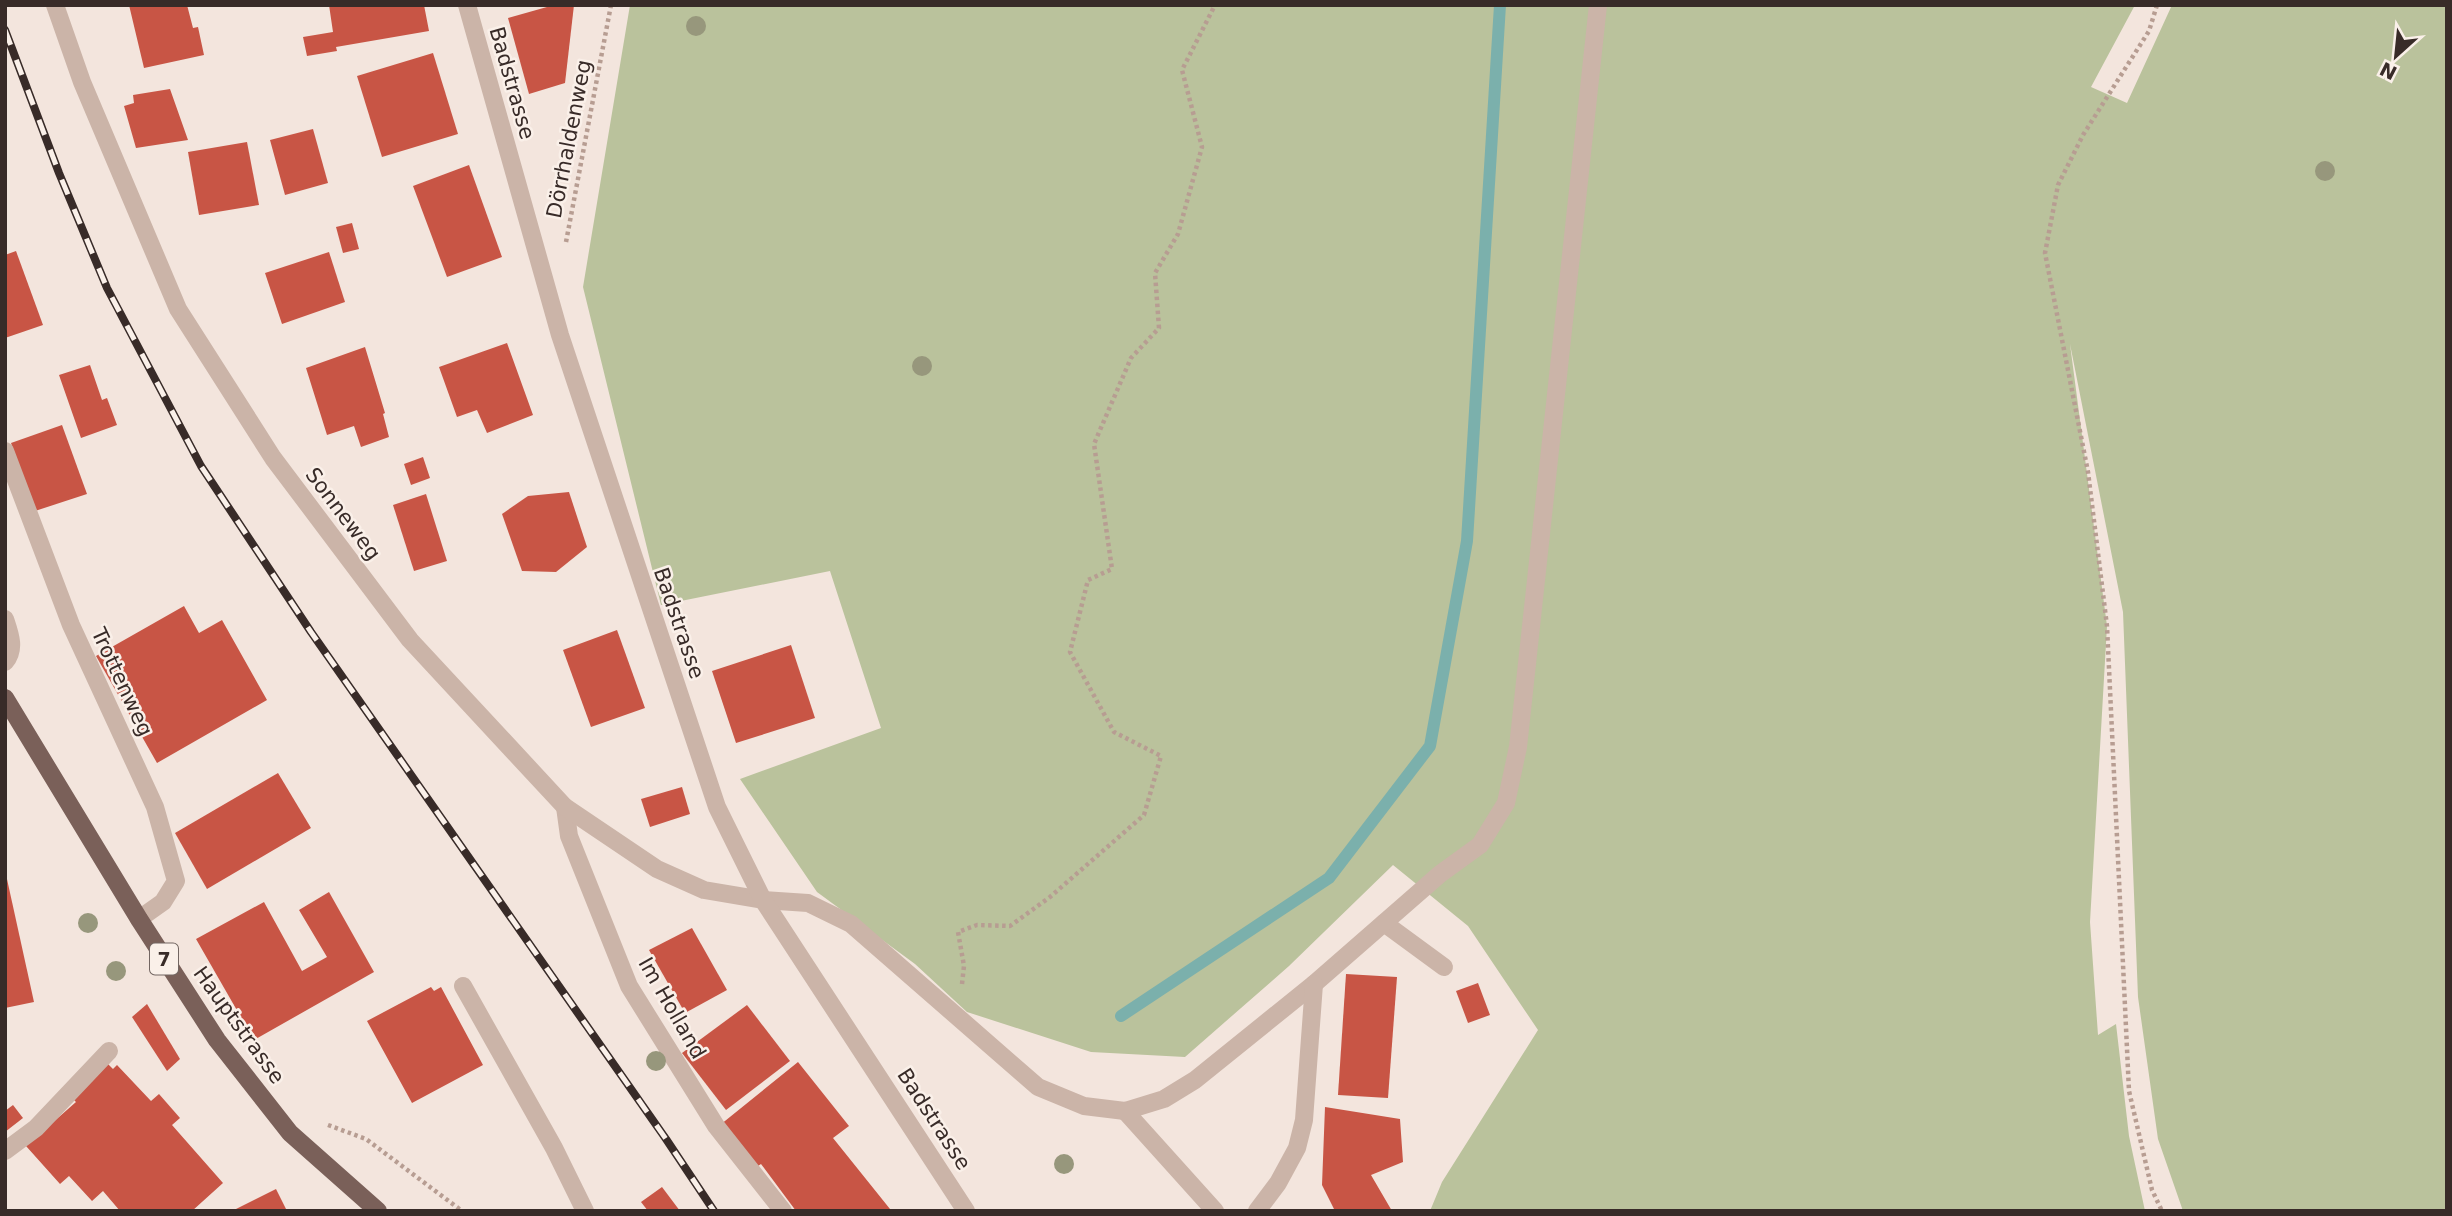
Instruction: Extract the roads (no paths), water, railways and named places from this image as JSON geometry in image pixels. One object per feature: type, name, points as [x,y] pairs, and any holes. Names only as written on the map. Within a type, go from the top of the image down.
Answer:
[{"type":"main road","name":"Hauptstrasse","points":[[5,698],[216,1040],[290,1133],[378,1211]]},
{"type":"street","name":"Sonneweg","points":[[55,5],[82,82],[178,309],[273,458],[410,640],[565,807],[657,869],[704,890],[763,900],[807,903],[850,925],[1038,1087],[1084,1106],[1125,1111]]},
{"type":"street","name":"Badstrasse","points":[[467,5],[542,270],[604,471],[717,807],[763,900],[960,1209]]},
{"type":"street","points":[[1215,1211],[1125,1111],[1164,1099],[1195,1080],[1314,984],[1440,874],[1480,845],[1506,803],[1518,747],[1598,5]]},
{"type":"street","name":"Trottenweg","points":[[5,451],[71,625],[155,807],[166,844],[176,881],[163,902],[139,919]]},
{"type":"street","points":[[5,619],[12,642],[9,659],[5,662]]},
{"type":"street","name":"Im Holland","points":[[565,807],[569,836],[629,986],[716,1126],[783,1211]]},
{"type":"street","points":[[1384,923],[1444,967]]},
{"type":"street","points":[[1257,1211],[1278,1183],[1297,1148],[1304,1120],[1314,984]]},
{"type":"street","points":[[463,986],[554,1148],[585,1211]]},
{"type":"street","points":[[5,1152],[36,1128],[109,1051]]},
{"type":"waterway","points":[[1121,1016],[1329,878],[1430,746],[1467,541],[1500,5]]},
{"type":"railway","points":[[5,30],[59,173],[107,288],[201,466],[311,632],[714,1211]]}]
